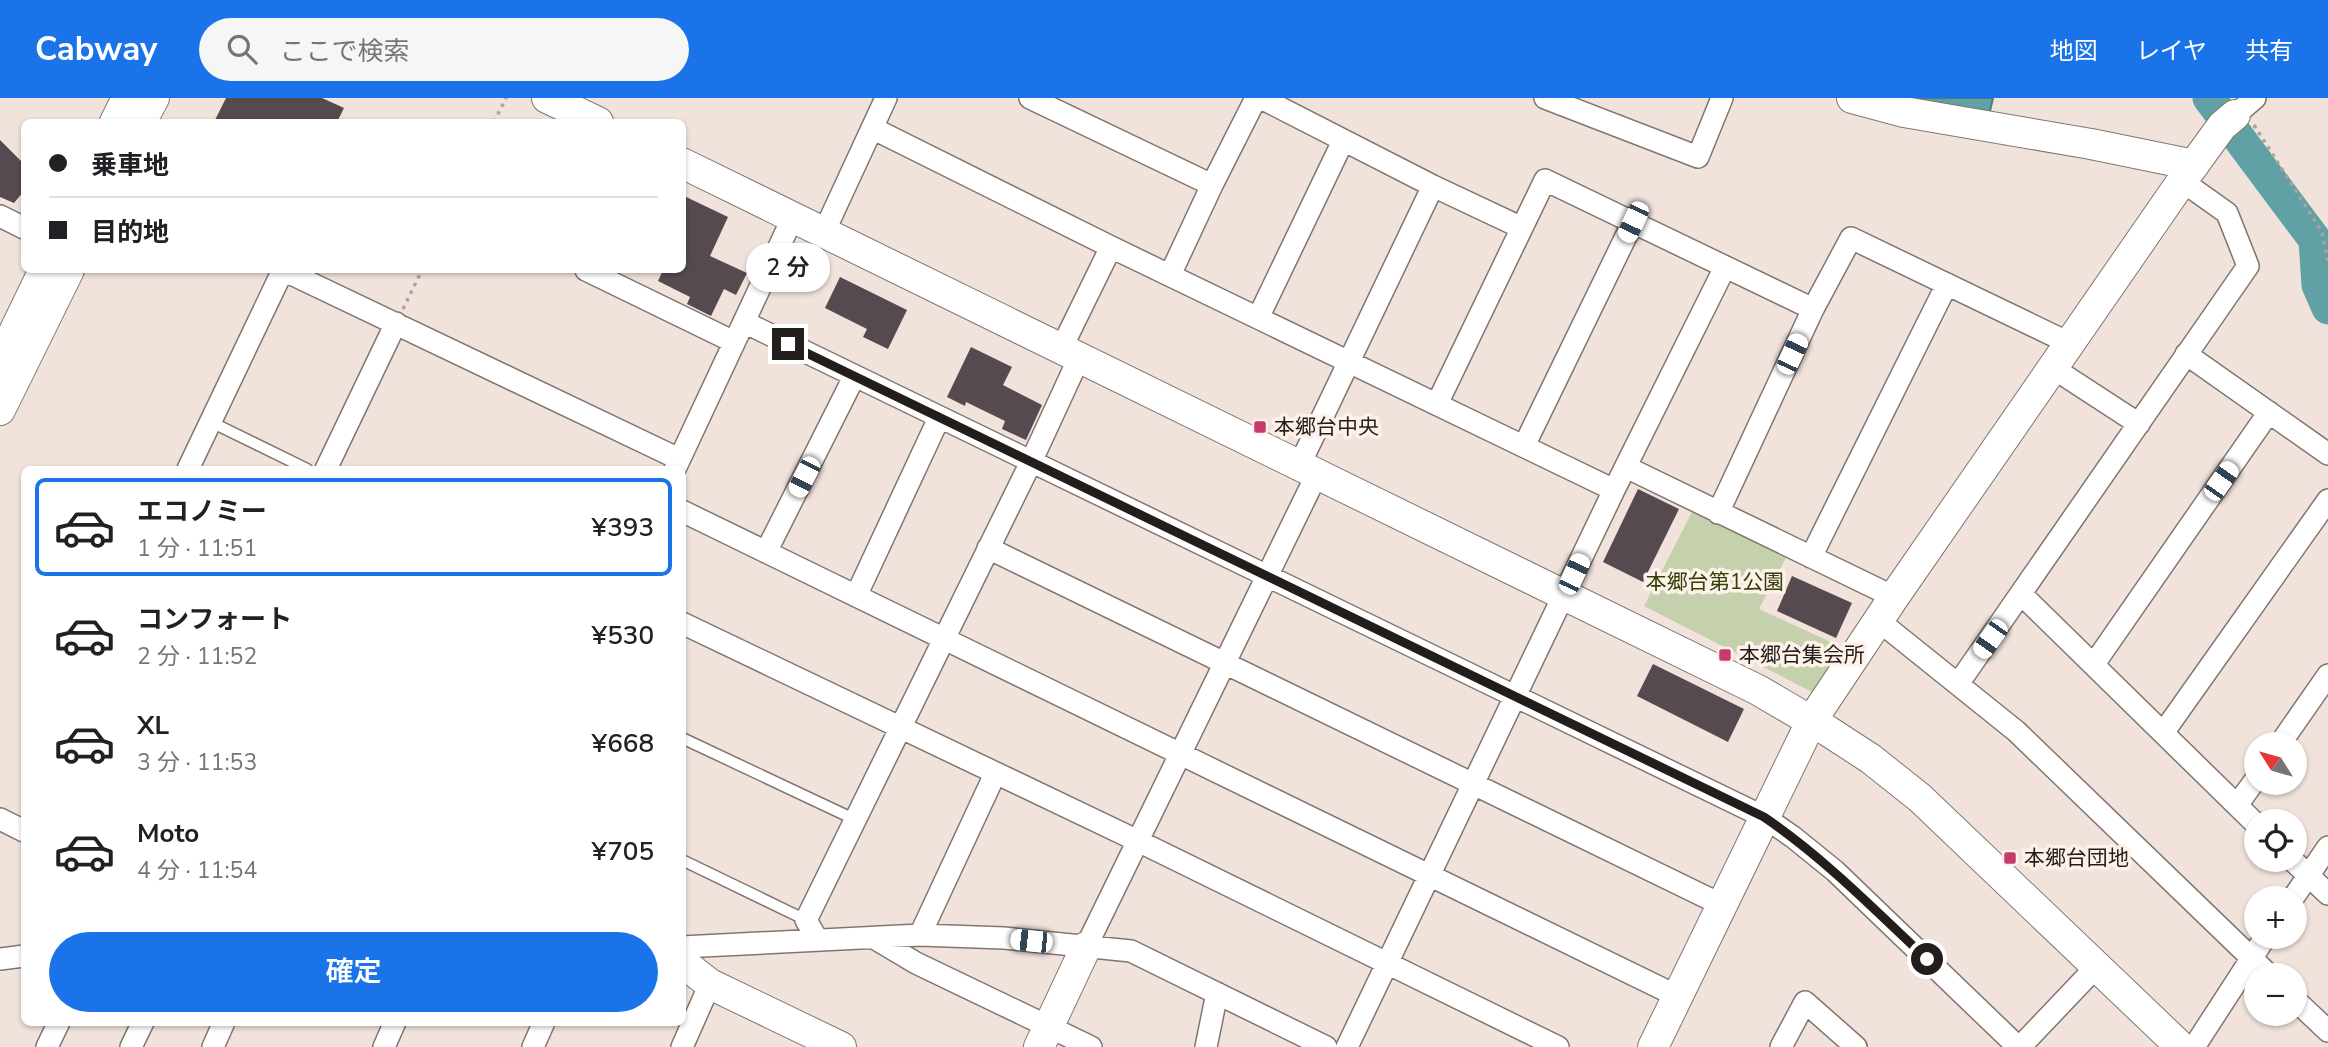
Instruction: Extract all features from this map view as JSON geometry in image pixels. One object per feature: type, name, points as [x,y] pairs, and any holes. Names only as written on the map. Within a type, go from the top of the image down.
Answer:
[{"type":"street","points":[[116,119],[127,98]]},
{"type":"street","points":[[143,119],[154,98]]},
{"type":"street","points":[[547,98],[592,119]]},
{"type":"street","points":[[824,232],[886,98]]},
{"type":"street","points":[[1030,98],[1212,185]]},
{"type":"street","points":[[1170,275],[1212,185],[1258,98],[1522,228]]},
{"type":"street","points":[[1545,98],[1698,157],[1722,98]]},
{"type":"street","points":[[1852,98],[1904,113],[2091,144],[2188,173],[2227,214],[2248,266],[1958,684]]},
{"type":"street","points":[[1653,1047],[1812,720],[2188,173],[2239,112]]},
{"type":"street","points":[[872,128],[1111,247],[1614,490]]},
{"type":"street","points":[[1258,318],[1343,141]]},
{"type":"street","points":[[686,165],[1758,690],[1812,720],[1871,760],[1920,798],[2181,1047]]},
{"type":"street","points":[[1437,404],[1545,180],[1813,309]]},
{"type":"street","points":[[1044,1037],[1267,576],[1347,362],[1433,186]]},
{"type":"street","points":[[0,216],[21,226]]},
{"type":"street","points":[[289,273],[396,323],[677,464],[793,217]]},
{"type":"street","points":[[1524,446],[1633,222]]},
{"type":"street","points":[[1718,513],[1813,309],[1851,238],[2071,344]]},
{"type":"street","points":[[817,939],[806,920],[1031,462],[1111,247]]},
{"type":"street","points":[[1347,1047],[1614,490],[1725,267]]},
{"type":"street","points":[[0,361],[43,273]]},
{"type":"street","points":[[0,410],[68,273]]},
{"type":"street","points":[[189,466],[282,273]]},
{"type":"street","points":[[592,273],[734,342]]},
{"type":"street","points":[[1811,557],[1947,284]]},
{"type":"street","points":[[744,322],[1764,817],[1793,836],[1835,872],[2019,1047],[2097,966]]},
{"type":"street","points":[[327,466],[396,323]]},
{"type":"street","points":[[2186,354],[2328,454]]},
{"type":"street","points":[[2053,368],[2139,424]]},
{"type":"street","points":[[766,552],[854,377]]},
{"type":"street","points":[[2094,664],[2269,412]]},
{"type":"street","points":[[856,596],[939,418]]},
{"type":"street","points":[[1626,467],[1811,557],[1886,609],[1958,684],[2016,731],[2256,963]]},
{"type":"street","points":[[2163,733],[2328,500]]},
{"type":"street","points":[[686,514],[1677,996]]},
{"type":"street","points":[[988,548],[1722,905]]},
{"type":"street","points":[[2022,595],[2244,812]]},
{"type":"street","points":[[686,625],[1138,841],[1558,1047]]},
{"type":"street","points":[[2288,732],[2328,675]]},
{"type":"street","points":[[920,935],[995,774]]},
{"type":"street","points":[[2237,805],[2244,795]]},
{"type":"street","points":[[0,819],[21,830]]},
{"type":"street","points":[[2301,886],[2328,847]]},
{"type":"street","points":[[2304,872],[2328,894]]},
{"type":"street","points":[[686,947],[920,935],[1004,939],[1131,951],[1326,1047]]},
{"type":"street","points":[[874,938],[1044,1037],[1091,1047]]},
{"type":"street","points":[[2194,1047],[2257,949]]},
{"type":"street","points":[[0,959],[21,956]]},
{"type":"street","points":[[686,965],[710,984],[837,1046]]},
{"type":"street","points":[[682,1047],[710,984]]},
{"type":"street","points":[[1206,1047],[1217,993]]},
{"type":"street","points":[[1781,1047],[1805,1002],[1856,1047]]},
{"type":"street","points":[[2307,1011],[2328,1031]]},
{"type":"street","points":[[47,1047],[57,1026]]},
{"type":"street","points":[[131,1047],[141,1026]]},
{"type":"street","points":[[213,1047],[222,1026]]},
{"type":"street","points":[[384,1047],[394,1026]]},
{"type":"street","points":[[533,1047],[542,1026]]},
{"type":"lane","points":[[211,422],[301,466]]},
{"type":"lane","points":[[686,740],[856,820]]},
{"type":"lane","points":[[686,862],[806,920]]},
{"type":"path","points":[[496,119],[506,98]]},
{"type":"path","points":[[2239,112],[2322,232],[2328,262]]},
{"type":"path","points":[[396,323],[421,273]]},
{"type":"green space","name":"本郷台第1公園","points":[[1693,510],[1786,558],[1759,609],[1844,648],[1816,694],[1644,606]]},
{"type":"water","points":[[1902,98],[1993,98],[1990,111],[1975,114]]},
{"type":"building","points":[[226,98],[322,98],[344,108],[338,119],[216,119]]},
{"type":"building","points":[[0,140],[21,161],[21,195],[14,203],[0,197]]},
{"type":"building","points":[[686,197],[728,217],[710,256],[747,273],[736,295],[724,289],[711,316],[687,304],[690,297],[658,281],[662,273],[686,273]]},
{"type":"building","points":[[840,277],[907,310],[888,349],[863,337],[867,329],[825,308]]},
{"type":"building","points":[[971,347],[1012,367],[1003,385],[1042,405],[1026,440],[1002,429],[1005,421],[966,402],[965,406],[947,397]]},
{"type":"building","points":[[1638,489],[1679,509],[1643,582],[1603,562]]},
{"type":"building","points":[[1792,576],[1852,603],[1836,638],[1777,611]]},
{"type":"building","points":[[1653,664],[1744,709],[1728,742],[1637,696]]},
{"type":"waterway","points":[[2209,98],[2315,240],[2318,285],[2328,308]]},
{"type":"place","name":"本郷台中央","points":[[1260,427]]},
{"type":"place","name":"本郷台集会所","points":[[1725,655]]},
{"type":"place","name":"本郷台団地","points":[[2010,858]]},
{"type":"route","points":[[788,344],[1764,817],[1793,836],[1835,872],[1927,959]]}]
